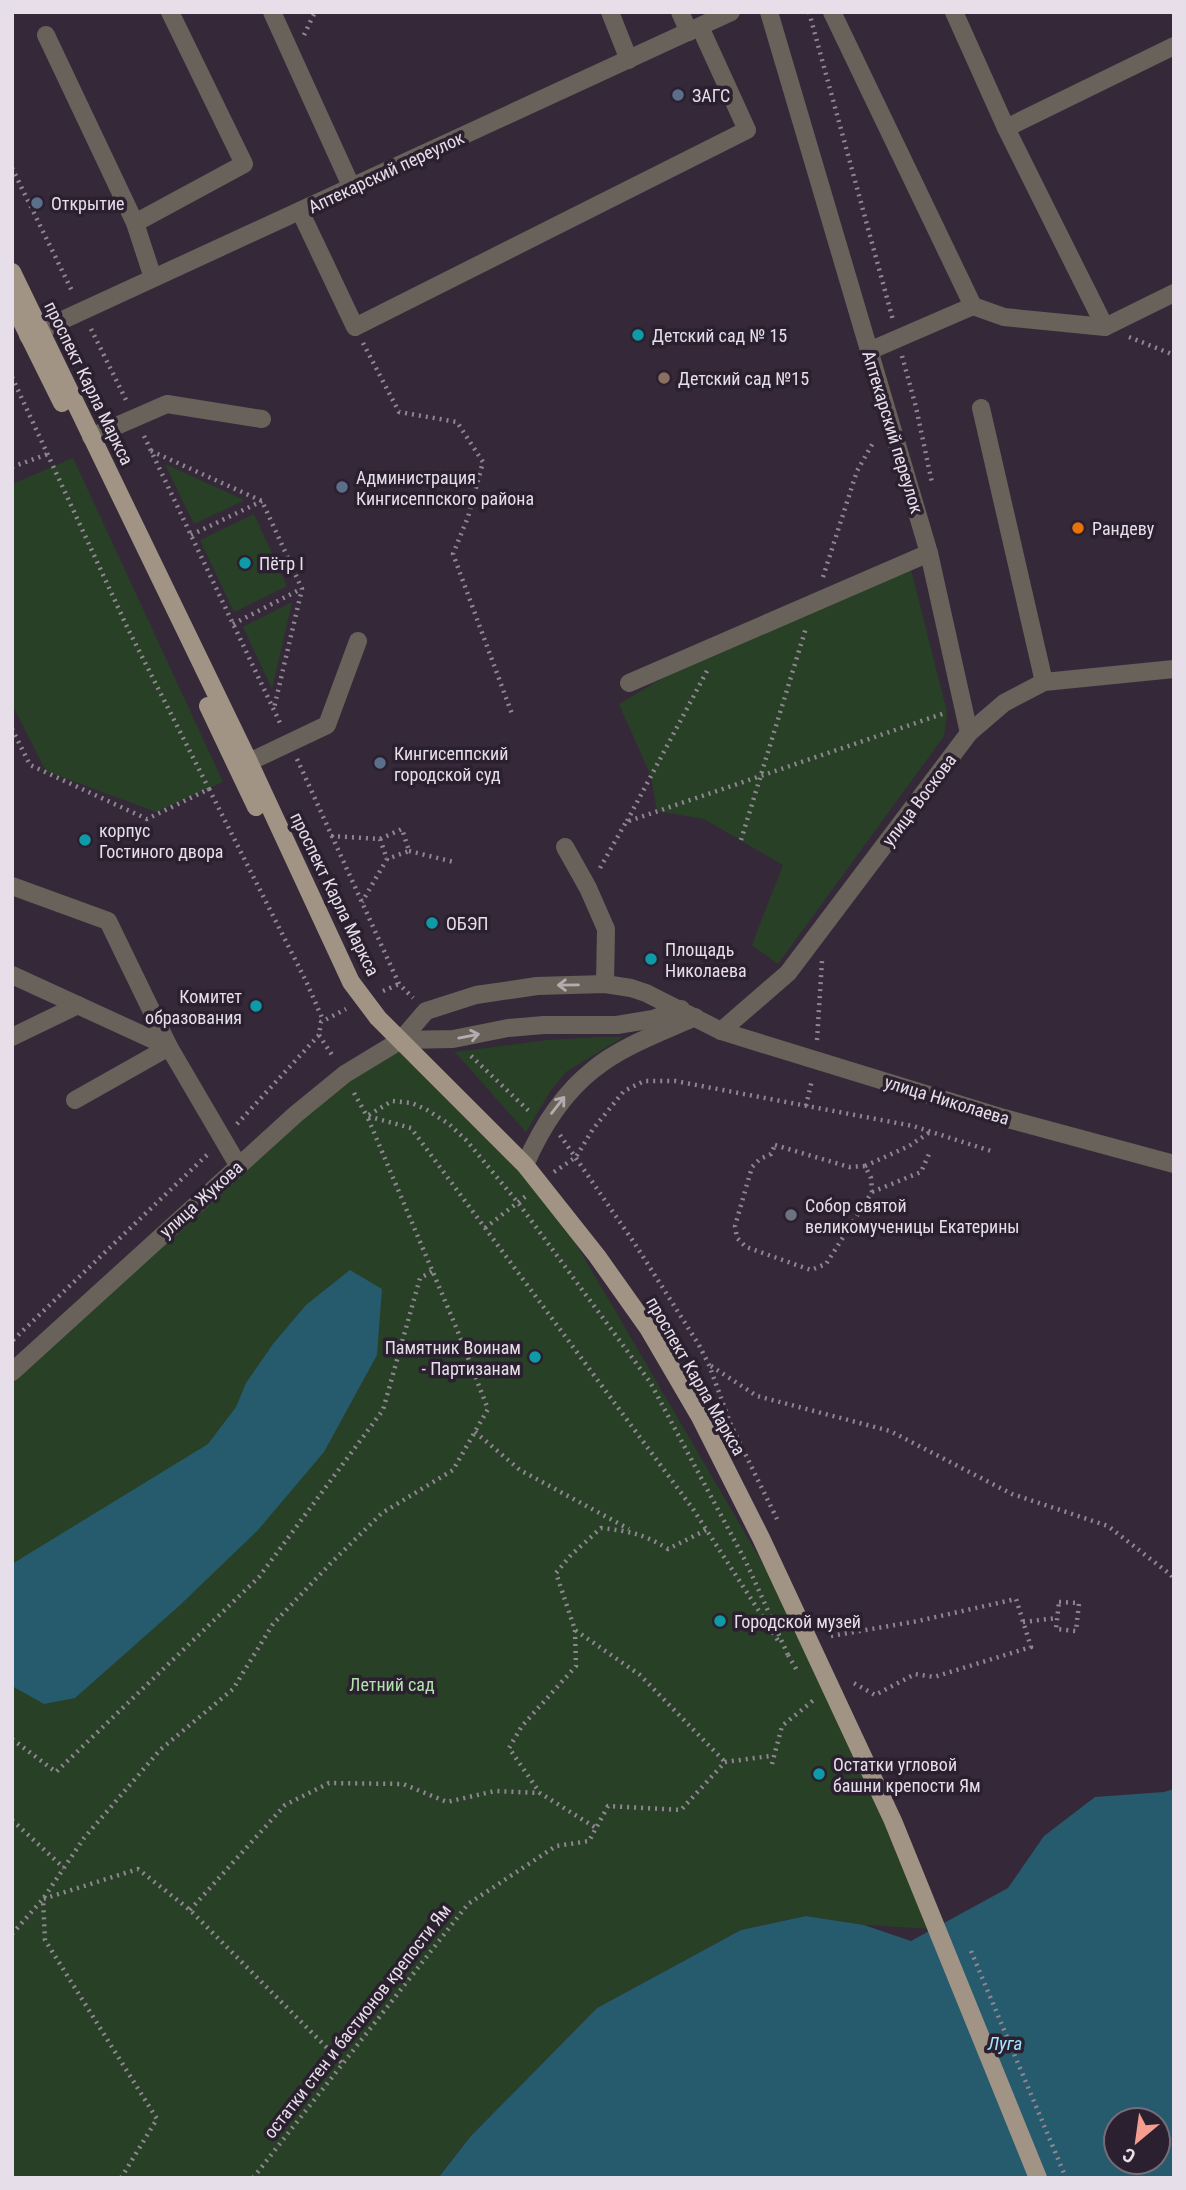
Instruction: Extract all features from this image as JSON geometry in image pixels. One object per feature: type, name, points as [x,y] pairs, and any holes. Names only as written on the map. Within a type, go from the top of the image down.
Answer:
[{"type":"main road","name":"проспект Карла Маркса","points":[[12,272],[15,295],[91,436],[249,762],[351,982],[401,1040],[525,1164],[597,1256],[648,1328],[700,1418],[761,1538],[892,1821],[1038,2178]]},
{"type":"main road","points":[[35,333],[340,982],[364,1000]]},
{"type":"street","points":[[135,223],[244,164],[170,12]]},
{"type":"street","points":[[272,12],[352,188]]},
{"type":"street","points":[[610,12],[629,60]]},
{"type":"street","points":[[300,211],[355,327],[747,130],[694,29],[680,12]]},
{"type":"street","name":"Аптекарский переулок","points":[[35,333],[731,12]]},
{"type":"street","name":"Аптекарский переулок","points":[[769,12],[929,553],[968,733]]},
{"type":"street","points":[[832,12],[973,306]]},
{"type":"street","points":[[954,12],[1006,128],[1105,327]]},
{"type":"street","points":[[46,35],[135,223],[153,278]]},
{"type":"street","points":[[1006,128],[1174,46]]},
{"type":"street","points":[[869,351],[973,306],[1004,317],[1105,327],[1174,293]]},
{"type":"street","points":[[91,436],[167,404],[261,419]]},
{"type":"street","points":[[981,408],[1044,682]]},
{"type":"street","points":[[629,684],[929,553]]},
{"type":"street","points":[[249,762],[327,725],[358,641]]},
{"type":"street","name":"улица Воскова","points":[[721,1031],[788,973],[968,733],[1004,703],[1044,682],[1174,668]]},
{"type":"street","points":[[565,846],[589,888],[606,929],[605,984]]},
{"type":"street","points":[[12,886],[108,921],[169,1047],[239,1165]]},
{"type":"street","points":[[12,975],[169,1047]]},
{"type":"street","name":"улица Николаева","points":[[401,1040],[426,1011],[457,1000],[537,986],[605,984],[631,988],[721,1031],[1004,1118],[1174,1164]]},
{"type":"street","points":[[12,1037],[78,1005]]},
{"type":"street","points":[[401,1040],[453,1039],[508,1028],[544,1025],[617,1025],[688,1013]]},
{"type":"street","points":[[525,1164],[555,1109],[572,1088],[596,1067],[688,1013]]},
{"type":"street","name":"улица Жукова","points":[[12,1373],[239,1165],[345,1074],[401,1040]]},
{"type":"street","points":[[75,1100],[169,1047]]},
{"type":"path","points":[[12,168],[136,418],[274,708],[331,836],[380,839],[402,829],[409,851]]},
{"type":"path","points":[[355,327],[400,412],[457,422],[483,462],[468,517],[453,554],[512,714]]},
{"type":"path","points":[[1105,327],[1174,355]]},
{"type":"path","points":[[12,377],[128,629],[306,981],[323,1021],[319,1035],[224,1139],[12,1341]]},
{"type":"path","points":[[151,451],[262,501],[302,589],[274,708]]},
{"type":"path","points":[[12,467],[48,454]]},
{"type":"path","points":[[191,535],[262,501]]},
{"type":"path","points":[[233,624],[302,589]]},
{"type":"path","points":[[589,888],[722,643]]},
{"type":"path","points":[[626,822],[963,707]]},
{"type":"path","points":[[12,729],[30,765],[148,819],[209,789]]},
{"type":"path","points":[[380,839],[387,859]]},
{"type":"path","points":[[362,902],[387,859],[409,851],[454,862]]},
{"type":"path","points":[[323,1021],[364,1000]]},
{"type":"path","points":[[13,1933],[43,1899],[84,1838],[159,1750],[233,1689],[273,1624],[382,1513],[453,1470],[488,1409],[367,1116],[345,1074],[319,1035]]},
{"type":"path","points":[[576,1157],[593,1129],[624,1091],[644,1082],[675,1081],[906,1125],[991,1150]]},
{"type":"path","points":[[392,1101],[412,1103],[427,1110],[449,1124],[467,1141],[519,1204],[650,1382],[741,1551],[788,1655],[706,1530],[411,1128],[367,1116],[392,1101]]},
{"type":"path","points":[[929,1154],[921,1172],[872,1192],[826,1264],[811,1270],[746,1247],[737,1238],[735,1226],[752,1167],[771,1154],[775,1145],[849,1167],[865,1166],[909,1146],[930,1132]]},
{"type":"path","points":[[865,1166],[871,1178],[872,1192]]},
{"type":"path","points":[[12,1739],[57,1772],[259,1577],[383,1410],[419,1278],[433,1271]]},
{"type":"path","points":[[709,1365],[757,1396],[890,1431],[1012,1494],[1108,1526],[1174,1580]]},
{"type":"path","points":[[475,1432],[520,1470],[668,1549],[706,1530]]},
{"type":"path","points":[[596,1828],[540,1793],[509,1748],[522,1726],[576,1666],[575,1630],[556,1573],[571,1555],[601,1528],[632,1531]]},
{"type":"path","points":[[831,1636],[918,1621],[1016,1599],[1031,1647],[934,1677],[915,1674],[875,1695],[852,1682]]},
{"type":"path","points":[[1059,1602],[1079,1603],[1076,1631],[1056,1629],[1057,1618],[1059,1602]]},
{"type":"path","points":[[1023,1622],[1057,1618]]},
{"type":"path","points":[[575,1630],[640,1675],[725,1762],[771,1756]]},
{"type":"path","points":[[772,1764],[782,1726],[815,1699]]},
{"type":"path","name":"остатки стен и бастионов крепости Ям","points":[[253,2178],[468,1903],[556,1846],[589,1841],[608,1807],[681,1810],[725,1762]]},
{"type":"path","points":[[190,1910],[285,1805],[330,1783],[403,1784],[447,1802],[495,1791],[540,1793]]},
{"type":"path","points":[[12,1821],[64,1868]]},
{"type":"path","points":[[43,1899],[138,1869],[190,1910],[342,2063]]},
{"type":"path","points":[[43,1899],[45,1940],[157,2119],[121,2178]]},
{"type":"path","points":[[966,1939],[1066,2178]]},
{"type":"green space","points":[[73,458],[223,782],[156,812],[46,771],[12,704],[12,484]]},
{"type":"green space","points":[[165,464],[244,500],[245,500],[194,524]]},
{"type":"green space","points":[[254,514],[287,586],[234,612],[200,540]]},
{"type":"green space","points":[[909,562],[947,712],[944,736],[778,964],[752,945],[783,865],[704,819],[657,811],[651,776],[619,704],[722,643]]},
{"type":"green space","points":[[292,602],[272,689],[243,627]]},
{"type":"green space","points":[[623,1037],[566,1072],[551,1090],[526,1132],[455,1052],[548,1040]]},
{"type":"green space","name":"Летний сад","points":[[401,1040],[540,1182],[815,1653],[934,1929],[864,1925],[806,1916],[741,1930],[597,2008],[470,2137],[437,2178],[12,2178],[12,1371],[238,1165]]},
{"type":"water","points":[[350,1270],[382,1289],[377,1355],[324,1452],[258,1530],[179,1606],[75,1698],[44,1704],[12,1686],[12,1564],[208,1444],[236,1407],[246,1383],[273,1344],[306,1305]]},
{"type":"water","name":"Луга","points":[[1174,1789],[1174,2178],[438,2178],[470,2137],[597,2008],[741,1930],[806,1916],[864,1925],[911,1941],[1008,1888],[1044,1836],[1095,1797]]},
{"type":"place","name":"ЗАГС","points":[[678,95]]},
{"type":"place","name":"Открытие","points":[[37,203]]},
{"type":"place","name":"Детский сад № 15","points":[[638,335]]},
{"type":"place","name":"Детский сад №15","points":[[664,378]]},
{"type":"place","name":"Администрация Кингисеппского района","points":[[342,487]]},
{"type":"place","name":"Рандеву","points":[[1078,528]]},
{"type":"place","name":"Пётр I","points":[[245,563]]},
{"type":"place","name":"Кингисеппский городской суд","points":[[380,763]]},
{"type":"place","name":"корпус Гостиного двора","points":[[85,840]]},
{"type":"place","name":"ОБЭП","points":[[432,923]]},
{"type":"place","name":"Площадь Николаева","points":[[651,959]]},
{"type":"place","name":"Комитет образования","points":[[256,1006]]},
{"type":"place","name":"Собор святой великомученицы Екатерины","points":[[791,1215]]},
{"type":"place","name":"Памятник Воинам - Партизанам","points":[[535,1357]]},
{"type":"place","name":"Городской музей","points":[[720,1621]]},
{"type":"place","name":"Остатки угловой башни крепости Ям","points":[[819,1774]]}]
